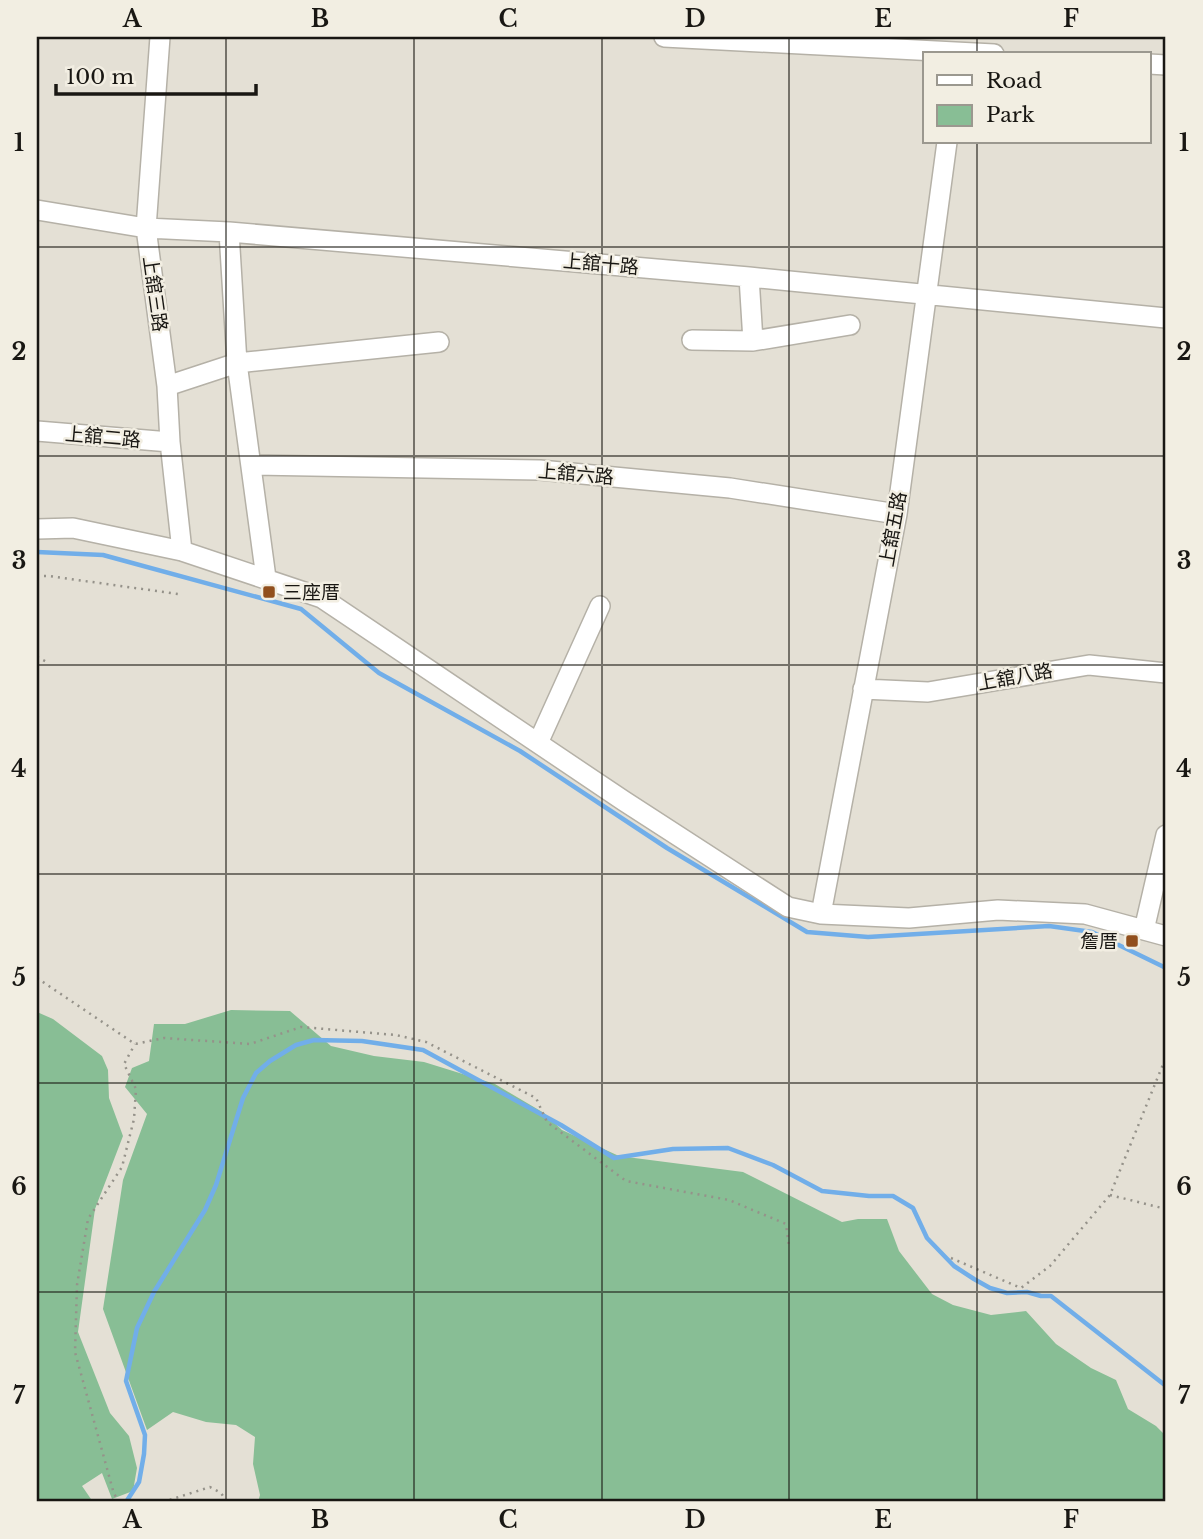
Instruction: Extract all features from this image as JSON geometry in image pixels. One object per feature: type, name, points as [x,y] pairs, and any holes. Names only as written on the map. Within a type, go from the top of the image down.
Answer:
[{"type":"street","name":"上舘三路","points":[[160,37],[146,228],[167,386],[182,551]]},
{"type":"street","points":[[664,37],[959,48],[982,52]]},
{"type":"street","name":"上舘五路","points":[[821,914],[897,514],[947,144]]},
{"type":"street","name":"上舘十路","points":[[37,210],[146,228],[229,232],[749,277],[1166,318]]},
{"type":"street","points":[[229,232],[237,363],[266,578]]},
{"type":"street","points":[[749,277],[753,341]]},
{"type":"street","points":[[692,341],[753,341],[850,325]]},
{"type":"street","points":[[167,386],[237,363],[439,342]]},
{"type":"street","name":"上舘二路","points":[[37,431],[170,442]]},
{"type":"street","name":"上舘六路","points":[[252,465],[540,470],[730,488],[897,514]]},
{"type":"street","points":[[37,529],[73,528],[182,551],[322,598],[788,907],[821,914],[909,918],[998,910],[1085,914],[1166,936]]},
{"type":"street","points":[[538,743],[600,606]]},
{"type":"street","name":"上舘八路","points":[[863,689],[928,692],[1089,665],[1166,673]]},
{"type":"street","points":[[1144,930],[1166,835]]},
{"type":"path","points":[[37,576],[178,594]]},
{"type":"path","points":[[37,657],[47,662]]},
{"type":"path","points":[[37,978],[135,1044],[164,1038],[250,1044],[301,1027],[396,1035],[426,1042],[536,1098],[547,1122],[625,1181],[729,1200],[786,1224],[789,1247]]},
{"type":"path","points":[[120,1502],[114,1494],[75,1352],[77,1285],[88,1219],[122,1167],[134,1119],[136,1089],[124,1064],[135,1044]]},
{"type":"path","points":[[951,1258],[1021,1288],[1050,1266],[1110,1195],[1166,1057]]},
{"type":"path","points":[[1110,1195],[1166,1209]]},
{"type":"path","points":[[163,1502],[210,1487],[221,1493],[227,1502]]},
{"type":"green space","points":[[231,1010],[290,1011],[331,1046],[374,1056],[424,1062],[495,1084],[544,1113],[562,1130],[619,1156],[743,1172],[842,1222],[887,1219],[899,1251],[932,1294],[953,1305],[991,1315],[1026,1311],[1056,1344],[1091,1368],[1116,1380],[1128,1409],[1156,1426],[1166,1436],[1166,1502],[258,1502],[260,1495],[253,1464],[255,1437],[236,1425],[206,1422],[173,1412],[147,1430],[103,1309],[123,1180],[147,1114],[125,1087],[132,1068],[149,1061],[154,1024],[185,1024]]},
{"type":"green space","points":[[37,1012],[53,1019],[102,1056],[108,1070],[109,1098],[123,1136],[95,1209],[78,1332],[110,1413],[129,1436],[137,1468],[133,1491],[112,1499],[102,1473],[82,1486],[93,1502],[37,1502]]},
{"type":"waterway","points":[[37,552],[103,555],[301,609],[379,673],[520,751],[667,848],[807,932],[868,937],[1049,926],[1092,932],[1166,968]]},
{"type":"waterway","points":[[126,1502],[139,1482],[144,1454],[145,1435],[126,1381],[137,1328],[154,1292],[205,1210],[216,1185],[243,1098],[256,1073],[296,1045],[314,1040],[362,1041],[423,1050],[561,1125],[614,1158],[673,1149],[728,1148],[773,1165],[822,1191],[893,1196],[913,1208],[927,1238],[954,1266],[990,1288],[1007,1293],[1027,1292],[1051,1296],[1166,1386]]},
{"type":"place","name":"三座厝","points":[[269,592]]},
{"type":"place","name":"詹厝","points":[[1132,941]]}]
